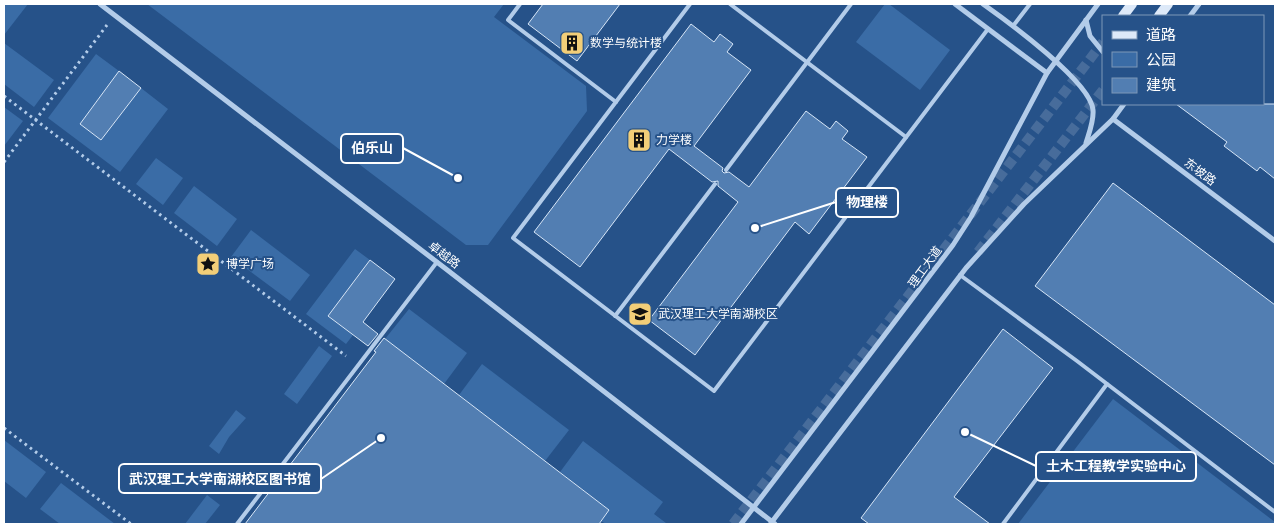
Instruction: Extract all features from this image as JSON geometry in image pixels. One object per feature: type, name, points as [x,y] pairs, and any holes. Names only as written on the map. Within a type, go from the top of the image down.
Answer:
[{"type":"main road","points":[[1124,15],[1132,4]]},
{"type":"main road","points":[[1160,15],[1168,4]]},
{"type":"street","name":"卓越路","points":[[100,4],[437,262],[772,523]]},
{"type":"street","points":[[955,4],[1047,73]]},
{"type":"street","points":[[983,4],[1013,26],[1082,87],[1092,103],[1093,120],[1084,146]]},
{"type":"street","name":"理工大道","points":[[741,524],[953,246],[972,217],[1047,73],[1098,4]]},
{"type":"street","points":[[1191,15],[1199,4]]},
{"type":"street","points":[[1086,20],[1090,36],[1102,51]]},
{"type":"street","points":[[772,523],[960,275],[1024,204],[1113,119],[1123,105]]},
{"type":"street","name":"东坡路","points":[[1113,119],[1275,241]]},
{"type":"lane","points":[[520,4],[508,20],[616,102]]},
{"type":"lane","points":[[690,4],[513,238],[714,391],[988,28]]},
{"type":"lane","points":[[730,4],[906,137]]},
{"type":"lane","points":[[726,170],[852,4]]},
{"type":"lane","points":[[1013,26],[1030,4]]},
{"type":"lane","points":[[615,316],[715,184]]},
{"type":"lane","points":[[238,524],[437,262]]},
{"type":"lane","points":[[960,275],[1275,512]]},
{"type":"lane","points":[[1003,524],[1107,384]]},
{"type":"path","points":[[4,162],[115,15]]},
{"type":"path","points":[[4,96],[346,356]]},
{"type":"path","points":[[4,428],[131,524]]},
{"type":"green space","points":[[4,4],[28,4],[4,35]]},
{"type":"green space","points":[[147,4],[504,4],[494,17],[586,86],[587,111],[488,245],[466,245]]},
{"type":"green space","points":[[885,4],[889,4],[950,50],[920,90],[856,42]]},
{"type":"green space","points":[[4,43],[54,80],[34,107],[4,84]]},
{"type":"green space","points":[[96,54],[119,71],[80,124],[101,140],[141,88],[168,109],[120,172],[48,118]]},
{"type":"green space","points":[[4,107],[23,121],[4,146]]},
{"type":"green space","points":[[156,158],[183,178],[163,205],[136,184]]},
{"type":"green space","points":[[194,186],[237,219],[217,246],[174,213]]},
{"type":"green space","points":[[251,230],[310,275],[290,301],[231,257]]},
{"type":"green space","points":[[355,249],[370,260],[328,316],[353,335],[346,344],[306,314]]},
{"type":"green space","points":[[409,309],[467,353],[444,384],[385,339]]},
{"type":"green space","points":[[319,346],[332,356],[297,404],[284,394]]},
{"type":"green space","points":[[482,364],[569,430],[545,461],[459,395]]},
{"type":"green space","points":[[1113,399],[1275,522],[1275,524],[1018,524]]},
{"type":"green space","points":[[236,410],[246,418],[229,437],[219,454],[209,446]]},
{"type":"green space","points":[[4,440],[46,472],[26,498],[4,481]]},
{"type":"green space","points":[[583,441],[663,502],[654,514],[665,524],[606,524],[601,521],[609,510],[560,472]]},
{"type":"green space","points":[[61,483],[115,524],[60,524],[40,509]]},
{"type":"green space","points":[[207,495],[220,505],[205,524],[185,524]]},
{"type":"building","name":"数学与统计楼","points":[[543,4],[620,4],[577,61],[528,24]]},
{"type":"building","points":[[691,24],[714,42],[720,34],[733,44],[727,52],[751,70],[694,146],[723,168],[722,171],[724,173],[729,172],[749,187],[806,111],[830,129],[836,121],[848,131],[842,139],[867,157],[809,234],[795,222],[695,355],[649,320],[738,202],[718,186],[718,181],[712,182],[669,149],[580,267],[534,232]]},
{"type":"building","points":[[119,71],[141,88],[101,140],[80,124]]},
{"type":"building","points":[[1275,104],[1275,179],[1260,167],[1257,171],[1224,146],[1227,142],[1177,105]]},
{"type":"building","points":[[1113,183],[1275,305],[1275,465],[1035,286]]},
{"type":"building","points":[[370,260],[395,279],[363,322],[378,334],[368,346],[328,316]]},
{"type":"building","points":[[1003,329],[1053,368],[954,497],[990,524],[869,524],[861,518]]},
{"type":"building","points":[[384,338],[609,510],[599,524],[245,524],[376,352],[374,351]]},
{"type":"tunnel","points":[[733,524],[1102,43]]},
{"type":"tunnel","points":[[978,252],[1102,91]]},
{"type":"place","name":"数学与统计楼","points":[[572,43]]},
{"type":"place","name":"力学楼","points":[[639,140]]},
{"type":"place","name":"伯乐山","points":[[458,178]]},
{"type":"place","name":"物理楼","points":[[755,228]]},
{"type":"place","name":"博学广场","points":[[208,264]]},
{"type":"place","name":"武汉理工大学南湖校区","points":[[640,314]]},
{"type":"place","name":"土木工程教学实验中心","points":[[965,432]]},
{"type":"place","name":"武汉理工大学南湖校区图书馆","points":[[381,438]]}]
